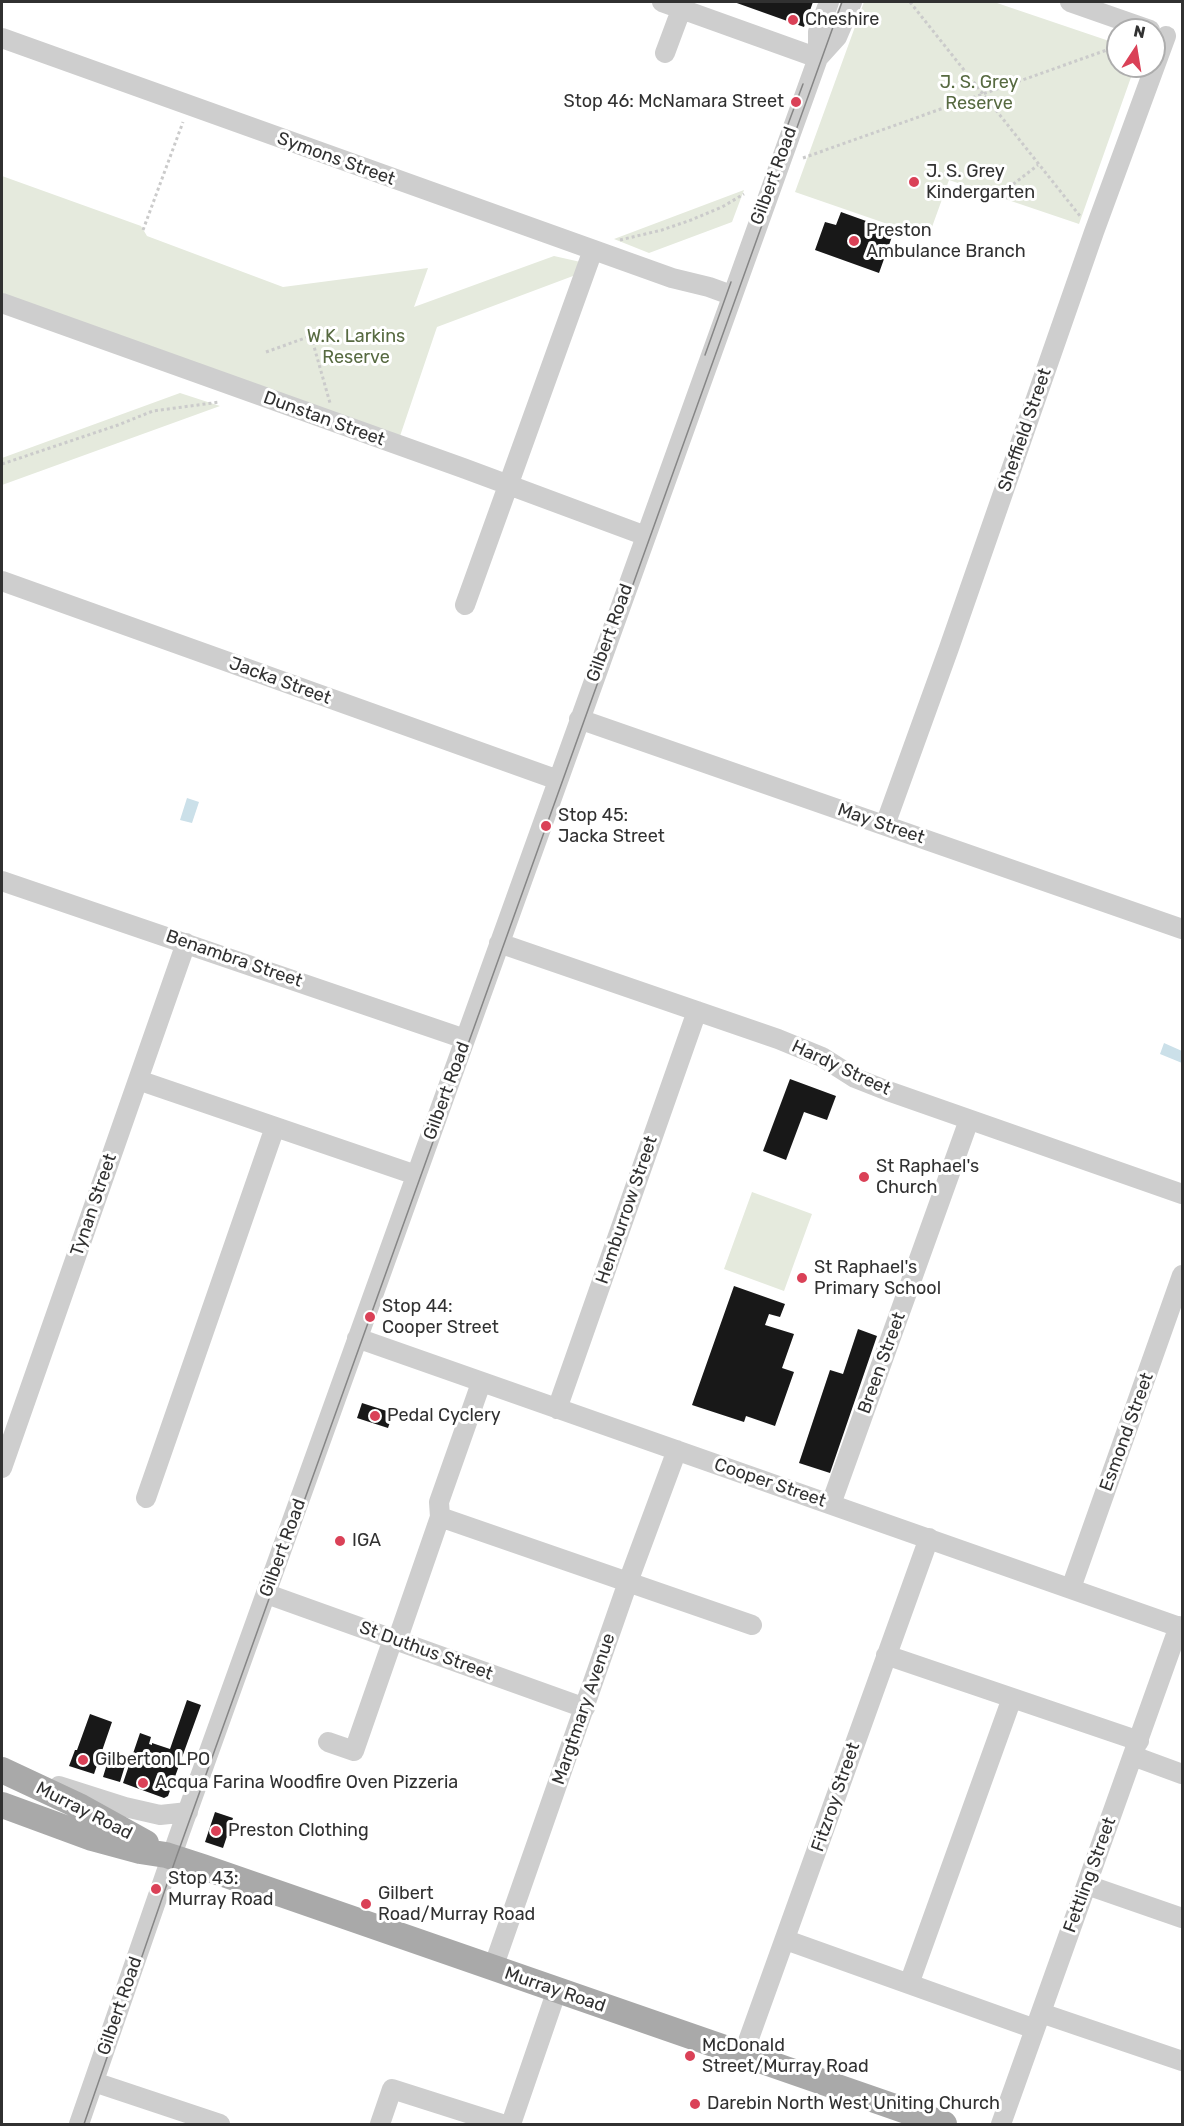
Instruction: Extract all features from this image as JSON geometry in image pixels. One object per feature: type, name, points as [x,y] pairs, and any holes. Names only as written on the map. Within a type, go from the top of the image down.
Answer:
[{"type":"main road","name":"Murray Road","points":[[2,1770],[81,1807],[169,1856]]},
{"type":"main road","name":"Murray Road","points":[[2,1805],[93,1838],[140,1851],[169,1856],[940,2124]]},
{"type":"street","points":[[662,2],[683,5],[818,58]]},
{"type":"street","name":"Gilbert Road","points":[[79,2124],[169,1856],[188,1812],[267,1594],[818,58],[818,32],[829,2]]},
{"type":"street","name":"Gilbert Road","points":[[818,58],[837,37],[852,2]]},
{"type":"street","points":[[1070,2],[1115,18]]},
{"type":"street","points":[[665,53],[683,5]]},
{"type":"street","name":"Symons Street","points":[[2,38],[672,278],[706,296],[730,300]]},
{"type":"street","name":"Sheffield Street","points":[[885,825],[1148,78]]},
{"type":"street","points":[[465,606],[593,250]]},
{"type":"street","name":"Dunstan Street","points":[[2,303],[508,484],[646,536]]},
{"type":"street","name":"Jacka Street","points":[[2,581],[558,780]]},
{"type":"street","name":"May Street","points":[[579,719],[1182,929]]},
{"type":"street","name":"Benambra Street","points":[[2,881],[465,1039]]},
{"type":"street","name":"Tynan Street","points":[[2,1468],[186,943]]},
{"type":"street","name":"Hardy Street","points":[[500,943],[813,1054],[855,1078],[888,1091],[1182,1194]]},
{"type":"street","name":"Hemburrow Street","points":[[557,1409],[697,1011]]},
{"type":"street","points":[[138,1080],[416,1175]]},
{"type":"street","name":"Breen Street","points":[[831,1504],[969,1120]]},
{"type":"street","points":[[146,1498],[275,1127]]},
{"type":"street","name":"Esmond Street","points":[[1071,1588],[1182,1275]]},
{"type":"street","name":"Cooper Street","points":[[357,1338],[1181,1627]]},
{"type":"street","points":[[328,1742],[354,1752],[440,1517],[439,1502],[481,1383]]},
{"type":"street","name":"Margtmary Avenue","points":[[493,1968],[628,1582],[677,1450]]},
{"type":"street","points":[[440,1517],[752,1625]]},
{"type":"street","name":"Fitzroy Street","points":[[743,2055],[929,1538]]},
{"type":"street","name":"St Duthus Street","points":[[267,1594],[585,1708]]},
{"type":"street","name":"Fettling Street","points":[[1001,2124],[1181,1627]]},
{"type":"street","points":[[886,1654],[1012,1698],[1136,1749],[1182,1774]]},
{"type":"street","points":[[909,1984],[1012,1698]]},
{"type":"street","points":[[2,1770],[142,1811],[165,1815],[188,1812]]},
{"type":"street","points":[[1087,1885],[1182,1918]]},
{"type":"street","points":[[786,1940],[909,1984],[1182,2061]]},
{"type":"street","points":[[511,2124],[557,1990]]},
{"type":"street","points":[[94,2082],[220,2124]]},
{"type":"street","points":[[380,2124],[392,2089],[502,2124]]},
{"type":"path","points":[[910,2],[982,95],[1094,232]]},
{"type":"path","points":[[803,158],[1106,50]]},
{"type":"path","points":[[144,230],[189,106]]},
{"type":"path","points":[[1005,199],[1007,189],[1038,165]]},
{"type":"path","points":[[617,241],[691,220],[722,207],[744,194]]},
{"type":"path","points":[[266,352],[311,336],[331,404]]},
{"type":"path","points":[[2,464],[153,411],[220,402]]},
{"type":"green space","name":"J. S. Grey Reserve","points":[[864,2],[994,2],[1106,40],[1106,78],[1131,78],[1079,224],[949,180],[928,238],[795,192]]},
{"type":"green space","name":"W.K. Larkins Reserve","points":[[2,176],[141,226],[147,236],[283,287],[428,268],[414,307],[554,256],[585,263],[581,273],[437,327],[399,439],[2,295]]},
{"type":"green space","points":[[744,190],[732,222],[649,253],[614,239]]},
{"type":"green space","points":[[180,393],[220,406],[2,485],[2,458]]},
{"type":"green space","points":[[752,1192],[812,1214],[784,1291],[724,1269]]},
{"type":"water","points":[[187,798],[199,802],[192,823],[180,820]]},
{"type":"water","points":[[1164,1043],[1182,1051],[1182,1063],[1160,1054]]},
{"type":"building","points":[[734,2],[813,2],[804,27]]},
{"type":"building","name":"Preston Ambulance Branch","points":[[841,212],[894,231],[879,273],[815,250],[825,222],[836,225]]},
{"type":"building","points":[[790,1079],[836,1096],[827,1120],[804,1112],[786,1160],[763,1151]]},
{"type":"building","points":[[734,1286],[785,1304],[780,1317],[769,1314],[765,1325],[794,1334],[782,1368],[794,1372],[775,1426],[746,1416],[744,1422],[692,1405]]},
{"type":"building","points":[[858,1329],[877,1336],[830,1473],[799,1463],[830,1370],[843,1374]]},
{"type":"building","name":"Pedal Cyclery","points":[[362,1403],[393,1413],[388,1428],[357,1418]]},
{"type":"building","points":[[187,1700],[201,1705],[168,1796],[164,1798],[123,1783],[140,1733],[151,1737],[149,1744],[170,1749]]},
{"type":"building","points":[[90,1714],[112,1722],[94,1774],[69,1766]]},
{"type":"building","points":[[110,1754],[127,1759],[120,1782],[103,1777]]},
{"type":"building","points":[[215,1812],[233,1818],[223,1848],[205,1842]]},
{"type":"tram line","points":[[84,2124],[176,1858],[842,2]]},
{"type":"tram line","points":[[784,135],[803,84]]},
{"type":"tram line","points":[[705,355],[731,282]]},
{"type":"place","name":"Cheshire","points":[[793,20]]},
{"type":"place","name":"Stop 46: McNamara Street","points":[[796,102]]},
{"type":"place","name":"J. S. Grey Kindergarten","points":[[914,182]]},
{"type":"place","name":"Preston Ambulance Branch","points":[[854,241]]},
{"type":"place","name":"Stop 45: Jacka Street","points":[[546,826]]},
{"type":"place","name":"St Raphael's Church","points":[[864,1177]]},
{"type":"place","name":"St Raphael's Primary School","points":[[802,1278]]},
{"type":"place","name":"Stop 44: Cooper Street","points":[[370,1317]]},
{"type":"place","name":"Pedal Cyclery","points":[[375,1416]]},
{"type":"place","name":"IGA","points":[[340,1541]]},
{"type":"place","name":"Gilberton LPO","points":[[83,1760]]},
{"type":"place","name":"Acqua Farina Woodfire Oven Pizzeria","points":[[143,1783]]},
{"type":"place","name":"Preston Clothing","points":[[216,1831]]},
{"type":"place","name":"Stop 43: Murray Road","points":[[156,1889]]},
{"type":"place","name":"Gilbert Road/Murray Road","points":[[366,1904]]},
{"type":"place","name":"McDonald Street/Murray Road","points":[[690,2056]]},
{"type":"place","name":"Darebin North West Uniting Church","points":[[695,2104]]}]
